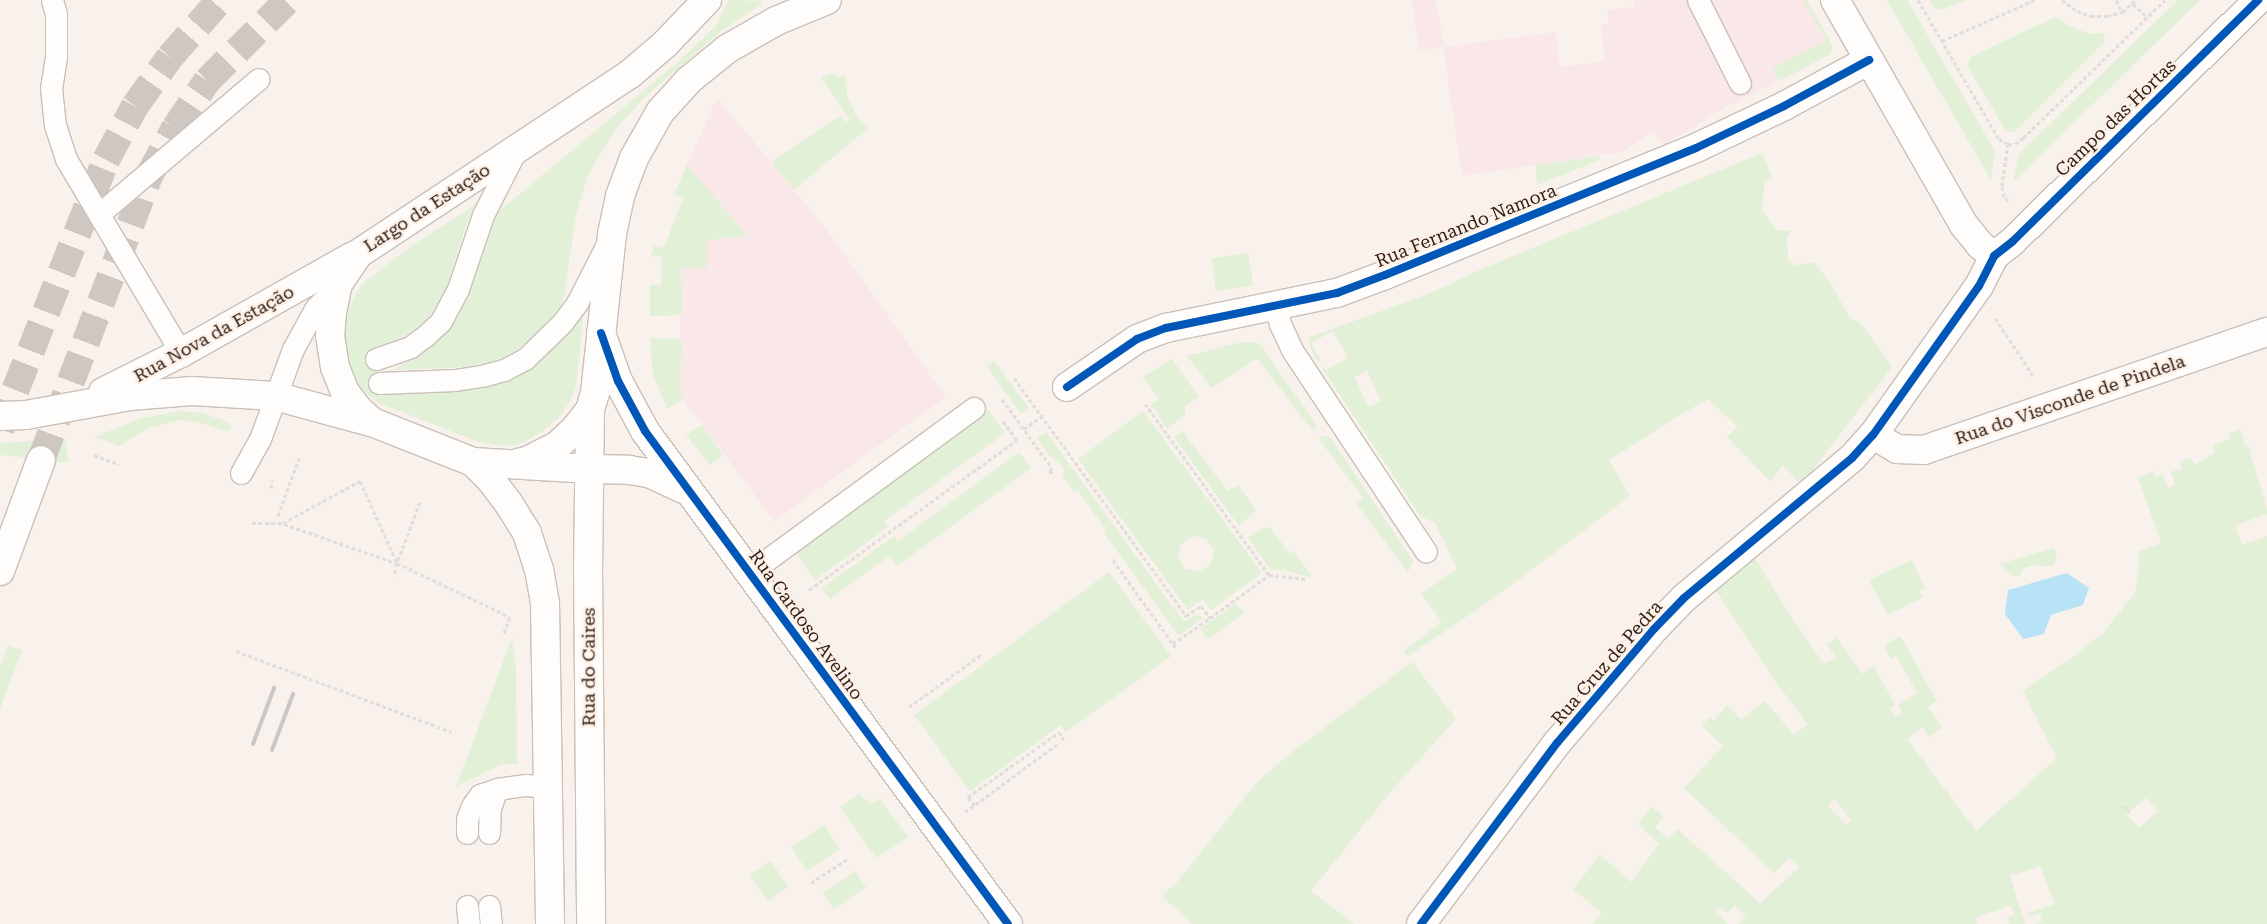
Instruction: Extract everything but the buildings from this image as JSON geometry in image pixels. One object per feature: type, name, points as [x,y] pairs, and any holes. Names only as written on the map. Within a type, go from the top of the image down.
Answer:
[{"type":"main road","name":"Largo da Estação","points":[[590,469],[505,466],[473,462],[372,422],[345,392],[335,366],[330,336],[332,312],[338,284],[358,254],[630,74],[665,44],[707,0]]},
{"type":"main road","name":"Largo da Estação","points":[[505,466],[527,461],[558,445],[590,410],[594,393],[612,234],[620,196],[634,158],[660,112],[688,80],[728,49],[776,21],[827,0]]},
{"type":"main road","points":[[1835,0],[1964,225],[1980,245],[1994,256]]},
{"type":"main road","name":"Campo das Hortas","points":[[1994,256],[2013,241],[2258,0]]},
{"type":"main road","name":"Rua Fernando Namora","points":[[1067,387],[1137,339],[1166,328],[1337,293],[1385,275],[1696,148],[1784,106],[1868,60]]},
{"type":"main road","name":"Rua Nova da Estação","points":[[68,408],[129,380],[181,353],[358,254]]},
{"type":"main road","name":"Rua Cruz de Pedra","points":[[1422,924],[1556,743],[1654,629],[1684,598],[1833,476],[1874,435],[1979,286],[1994,256]]},
{"type":"main road","name":"Rua do Visconde de Pindela","points":[[1874,435],[1897,449],[1924,450],[2267,332]]},
{"type":"main road","name":"Rua Cardoso Avelino","points":[[601,333],[618,382],[645,432],[1008,924]]},
{"type":"main road","name":"Rua Nova da Estação","points":[[0,416],[26,415],[130,396],[192,391],[275,396],[372,422]]},
{"type":"main road","name":"Rua do Caires","points":[[590,410],[591,924]]},
{"type":"main road","points":[[0,571],[41,460]]},
{"type":"main road","points":[[473,462],[491,480],[510,504],[527,533],[539,568],[545,603],[550,924]]},
{"type":"main road","name":"Rua Cardoso Avelino","points":[[590,469],[630,470],[649,473],[686,489]]},
{"type":"lane","points":[[52,0],[56,14],[56,57],[51,88],[55,125],[66,159],[181,353]]},
{"type":"lane","points":[[1698,0],[1740,83]]},
{"type":"lane","points":[[99,214],[259,79]]},
{"type":"lane","points":[[376,359],[410,347],[424,337],[440,321],[458,289],[483,215],[516,150]]},
{"type":"lane","points":[[379,383],[455,380],[504,370],[525,359],[557,329],[577,303],[612,234]]},
{"type":"lane","points":[[241,473],[260,439],[293,349],[315,309],[338,284]]},
{"type":"lane","points":[[1275,306],[1280,324],[1292,350],[1426,552]]},
{"type":"lane","points":[[749,573],[974,408]]},
{"type":"lane","points":[[466,833],[467,819],[472,806],[480,795],[497,789],[526,786],[548,787]]},
{"type":"lane","points":[[489,833],[490,808],[497,789]]},
{"type":"path","points":[[1918,0],[1999,139],[2008,144],[2015,144],[2024,138],[2165,0]]},
{"type":"path","points":[[1942,41],[2034,0]]},
{"type":"path","points":[[2062,0],[2077,11],[2092,16],[2107,16],[2122,12],[2136,0]]},
{"type":"path","points":[[2116,0],[2122,12]]},
{"type":"path","points":[[2133,4],[2147,17]]},
{"type":"path","points":[[2004,197],[2002,186],[2008,144]]},
{"type":"path","points":[[1991,312],[2035,379]]},
{"type":"path","points":[[1014,378],[1186,616],[1201,606],[1210,618]]},
{"type":"path","points":[[1005,402],[1052,468],[1050,470],[1053,476]]},
{"type":"path","points":[[1145,404],[1269,575]]},
{"type":"path","points":[[809,590],[1017,440],[996,412]]},
{"type":"path","points":[[1024,428],[1041,417]]},
{"type":"path","points":[[94,455],[119,464]]},
{"type":"path","points":[[278,516],[299,458]]},
{"type":"path","points":[[283,523],[360,481],[397,563]]},
{"type":"path","points":[[394,576],[420,502]]},
{"type":"path","points":[[252,523],[283,523],[397,563],[510,617],[503,635]]},
{"type":"path","points":[[1113,560],[1174,645],[1269,575],[1307,579]]},
{"type":"path","points":[[236,651],[451,732]]},
{"type":"path","points":[[909,707],[982,654]]},
{"type":"path","points":[[975,805],[968,797],[1059,732],[1064,740]]},
{"type":"path","points":[[980,801],[1059,743]]},
{"type":"path","points":[[2124,806],[2130,812]]},
{"type":"path","points":[[811,883],[847,859]]},
{"type":"shaded area","points":[[1412,0],[1436,0],[1444,47],[1556,32],[1560,67],[1605,61],[1601,24],[1609,24],[1607,10],[1634,7],[1634,0],[1807,0],[1832,45],[1832,51],[1823,58],[1727,106],[1664,145],[1654,131],[1622,152],[1462,176],[1443,47],[1419,50]]},
{"type":"shaded area","points":[[717,98],[824,226],[946,397],[774,521],[680,395],[681,268],[706,240],[747,236],[687,165]]},
{"type":"green space","points":[[729,0],[762,1],[761,5],[720,32],[645,97],[615,130],[588,175],[575,219],[565,293],[560,307],[550,319],[517,350],[499,360],[468,367],[392,370],[419,356],[439,341],[454,324],[468,297],[485,234],[497,213],[673,66],[715,27]]},
{"type":"green space","points":[[1803,0],[1807,0],[1832,45],[1832,51],[1829,55],[1779,81],[1772,69],[1826,41]]},
{"type":"green space","points":[[1887,0],[1907,0],[1995,151],[1991,180]]},
{"type":"green space","points":[[1929,0],[1966,0],[1940,10],[1934,8]]},
{"type":"green space","points":[[2178,0],[2200,0],[2013,182],[2019,154]]},
{"type":"green space","points":[[2055,17],[2071,27],[2091,34],[2103,33],[2105,41],[2014,132],[2006,131],[1967,66],[1971,57]]},
{"type":"green space","points":[[834,73],[836,77],[845,76],[847,97],[860,121],[868,128],[794,190],[771,162],[841,115],[846,122],[850,120],[821,77]]},
{"type":"green space","points":[[1762,153],[1772,177],[1764,185],[1762,210],[1777,230],[1790,231],[1787,238],[1788,259],[1796,266],[1814,262],[1831,284],[1850,318],[1860,322],[1892,367],[1801,485],[1783,465],[1770,481],[1727,437],[1738,427],[1708,399],[1685,412],[1609,460],[1630,496],[1494,598],[1408,656],[1403,651],[1442,622],[1421,594],[1457,569],[1435,522],[1421,517],[1322,368],[1324,367],[1326,370],[1348,358],[1333,331],[1311,343],[1321,361],[1318,362],[1309,345],[1310,337],[1431,293],[1482,269]],"holes":[[[1367,371],[1381,401],[1368,407],[1355,377]]]},
{"type":"green space","points":[[1599,156],[1600,160],[1537,185],[1536,165]]},
{"type":"green space","points":[[687,165],[748,236],[707,240],[707,268],[681,268],[682,315],[650,316],[650,285],[661,285],[662,257],[651,256],[654,246],[664,248],[683,199],[674,194]]},
{"type":"green space","points":[[476,204],[466,225],[445,293],[433,312],[413,331],[391,343],[374,347],[381,394],[460,391],[489,387],[516,378],[540,363],[581,318],[583,319],[577,379],[572,398],[560,417],[540,433],[520,444],[504,446],[479,442],[379,403],[363,391],[347,364],[344,347],[344,324],[351,303],[362,284],[410,247]]},
{"type":"green space","points":[[1248,253],[1253,285],[1216,291],[1212,258]]},
{"type":"green space","points":[[650,338],[682,339],[680,394],[684,399],[667,408],[653,374]]},
{"type":"green space","points":[[1242,342],[1254,342],[1261,346],[1317,426],[1312,430],[1257,358],[1212,388],[1187,356]]},
{"type":"green space","points":[[1172,359],[1199,397],[1185,406],[1185,414],[1168,429],[1151,405],[1159,399],[1143,377]]},
{"type":"green space","points":[[994,361],[1029,408],[1021,414],[987,367]]},
{"type":"green space","points":[[988,410],[1005,433],[884,521],[888,527],[815,580],[796,552]]},
{"type":"green space","points":[[180,411],[201,413],[223,420],[230,424],[231,429],[226,431],[198,422],[180,420],[146,429],[119,446],[95,437],[142,418]]},
{"type":"green space","points":[[1143,411],[1262,573],[1211,610],[1203,599],[1188,610],[1078,459]],"holes":[[[1193,536],[1206,538],[1214,550],[1211,564],[1199,572],[1185,569],[1178,557],[1181,544]]]},
{"type":"green space","points":[[702,425],[723,455],[710,465],[686,435]]},
{"type":"green space","points":[[2240,429],[2245,445],[2248,445],[2267,509],[2267,514],[2235,525],[2242,545],[2267,536],[2267,924],[2035,924],[2042,922],[2040,913],[2028,917],[2027,913],[2055,904],[2040,866],[2010,876],[2025,924],[2010,924],[2007,918],[2015,915],[2011,905],[1975,918],[1977,924],[1738,924],[1746,916],[1735,905],[1727,913],[1720,907],[1715,912],[1728,924],[1592,924],[1602,913],[1573,889],[1600,855],[1631,882],[1659,844],[1638,824],[1652,806],[1664,817],[1655,827],[1669,839],[1677,829],[1760,903],[1800,867],[1789,858],[1774,873],[1684,788],[1723,746],[1702,726],[1709,717],[1714,721],[1727,705],[1741,720],[1765,701],[1794,735],[1808,724],[1778,685],[1715,589],[1754,557],[1794,622],[1824,664],[1836,658],[1827,644],[1837,638],[1862,674],[1874,666],[1895,705],[1890,708],[1895,717],[1902,713],[1898,705],[1917,693],[1896,655],[1890,659],[1885,646],[1900,636],[1937,701],[1928,707],[1942,728],[1929,737],[1923,727],[1907,739],[1976,831],[2057,758],[2023,691],[2070,659],[2103,633],[2135,593],[2139,565],[2138,552],[2161,543],[2138,477],[2154,471],[2156,477],[2163,475],[2168,488],[2175,485],[2171,472],[2182,468],[2180,462],[2191,458],[2194,465],[2215,453],[2213,445],[2229,439],[2228,434]],"holes":[[[2146,798],[2158,811],[2139,828],[2126,814]],[[1834,799],[1851,820],[1847,825],[1828,806]]]},
{"type":"green space","points":[[1182,431],[1228,491],[1238,485],[1256,510],[1239,526],[1174,437]]},
{"type":"green space","points":[[1046,432],[1184,622],[1198,613],[1202,619],[1179,636],[1104,533],[1107,531],[1078,491],[1075,493],[1063,476],[1064,467],[1050,456],[1037,438]]},
{"type":"green space","points":[[1322,436],[1330,437],[1413,561],[1408,572],[1356,503],[1363,498],[1319,439]]},
{"type":"green space","points":[[65,439],[69,463],[0,455],[0,443]]},
{"type":"green space","points":[[1019,452],[1031,468],[897,566],[889,556],[830,599],[822,588],[894,536],[898,541]]},
{"type":"green space","points":[[1270,527],[1289,553],[1293,551],[1312,576],[1309,577],[1284,570],[1271,570],[1248,538],[1263,528]]},
{"type":"green space","points":[[2054,548],[2057,555],[2054,565],[2045,567],[2037,564],[2024,568],[2020,575],[2013,576],[2000,564]]},
{"type":"green space","points":[[1912,560],[1925,589],[1920,591],[1923,597],[1888,615],[1869,580]]},
{"type":"green space","points":[[1109,572],[1171,656],[1066,732],[1061,725],[970,791],[914,715]]},
{"type":"green space","points":[[1236,603],[1244,613],[1208,639],[1200,629]]},
{"type":"green space","points":[[512,638],[516,669],[517,764],[502,764],[456,787]]},
{"type":"green space","points":[[8,645],[22,650],[0,709],[0,667]]},
{"type":"green space","points":[[1412,662],[1456,719],[1392,790],[1311,891],[1354,924],[1192,924],[1162,896],[1178,881],[1257,782],[1291,753]]},
{"type":"green space","points":[[859,794],[872,804],[880,799],[908,837],[876,858],[840,807]]},
{"type":"green space","points":[[824,825],[840,849],[807,871],[791,847]]},
{"type":"green space","points":[[771,861],[788,887],[768,901],[750,875]]},
{"type":"green space","points":[[855,871],[866,887],[834,909],[823,893]]},
{"type":"water","points":[[2067,573],[2089,588],[2083,605],[2051,615],[2044,634],[2023,639],[2005,614],[2008,590]]},
{"type":"tunnel","points":[[0,429],[106,160],[135,106],[170,57],[220,0]]},
{"type":"tunnel","points":[[41,460],[149,176],[175,128],[207,81],[288,0]]},
{"type":"railway","points":[[253,744],[274,688]]},
{"type":"railway","points":[[272,750],[293,694]]},
{"type":"cycle path","points":[[1421,924],[1557,743],[1654,629],[1684,598],[1852,458],[1873,435],[1979,286],[1994,256],[2013,241],[2258,0]]},
{"type":"cycle path","points":[[1067,387],[1137,339],[1166,328],[1337,293],[1385,275],[1696,148],[1784,106],[1869,60]]},
{"type":"cycle path","points":[[601,333],[618,381],[645,431],[1008,924]]}]
